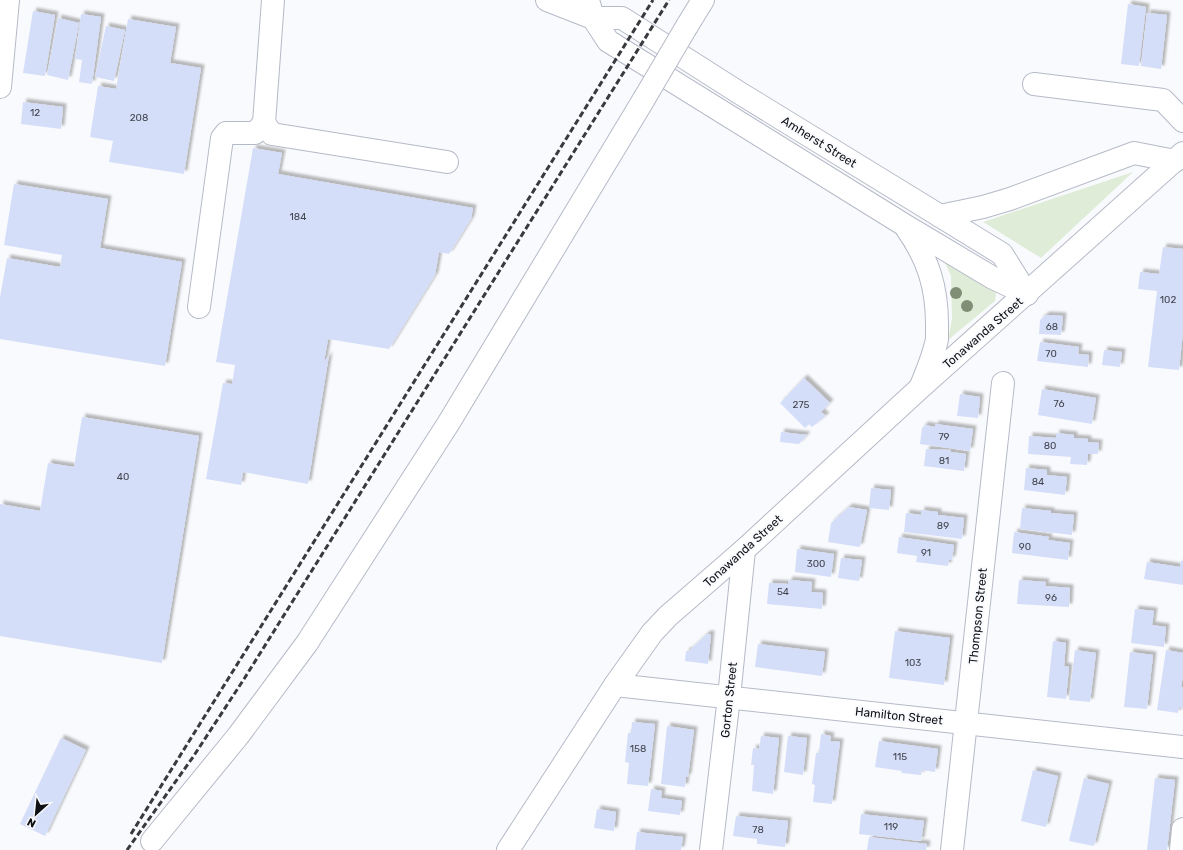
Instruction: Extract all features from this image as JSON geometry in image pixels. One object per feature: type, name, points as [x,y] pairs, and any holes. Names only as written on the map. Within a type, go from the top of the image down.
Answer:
[{"type":"street","points":[[0,86],[8,0]]},
{"type":"street","points":[[199,307],[222,138],[226,133],[255,133],[264,123],[273,0]]},
{"type":"street","name":"Amherst Street","points":[[547,0],[591,9],[622,18],[738,92],[1002,254],[1027,294]]},
{"type":"street","points":[[152,841],[238,736],[307,643],[448,424],[703,0]]},
{"type":"street","points":[[591,9],[608,41],[992,278],[1027,294],[1179,157]]},
{"type":"street","points":[[1034,84],[1163,100],[1183,121]]},
{"type":"street","points":[[264,123],[272,134],[447,162]]},
{"type":"street","points":[[940,216],[983,207],[1010,199],[1134,153],[1179,157]]},
{"type":"street","points":[[906,226],[919,246],[927,264],[937,305],[937,338],[920,388]]},
{"type":"street","name":"Tonawanda Street","points":[[508,850],[615,685],[652,634],[668,616],[744,550],[920,388],[1027,294]]},
{"type":"street","name":"Thompson Street","points":[[952,850],[1003,383]]},
{"type":"street","name":"Gorton Street","points":[[711,850],[744,550]]},
{"type":"street","name":"Hamilton Street","points":[[615,685],[1183,747]]},
{"type":"street","points":[[1181,850],[1183,829]]},
{"type":"green space","points":[[1133,172],[1041,258],[983,222]]},
{"type":"green space","points":[[942,256],[996,293],[995,301],[948,340],[952,319],[951,276]]},
{"type":"building","points":[[1128,4],[1146,7],[1139,66],[1121,64]]},
{"type":"building","points":[[33,11],[55,15],[45,76],[23,73]]},
{"type":"building","points":[[1147,13],[1167,15],[1161,69],[1141,66]]},
{"type":"building","points":[[81,14],[101,17],[92,84],[79,82],[82,60],[75,59]]},
{"type":"building","points":[[58,18],[79,23],[68,80],[47,75]]},
{"type":"building","points":[[128,19],[176,27],[170,63],[201,68],[184,174],[109,162],[113,141],[90,137],[98,86],[116,89]]},
{"type":"building","points":[[106,26],[125,30],[114,81],[95,77]]},
{"type":"building","points":[[23,102],[63,107],[61,129],[21,124]]},
{"type":"building","points":[[253,148],[282,153],[278,174],[473,208],[471,219],[449,254],[439,252],[435,275],[389,349],[328,339],[324,362],[329,355],[308,484],[243,472],[241,485],[206,479],[223,383],[232,384],[235,365],[216,362]]},
{"type":"building","points":[[14,184],[108,199],[100,248],[182,262],[165,366],[0,339],[0,297],[7,258],[60,267],[62,255],[4,245]]},
{"type":"building","points":[[1163,247],[1183,249],[1183,332],[1179,370],[1148,367],[1157,291],[1138,289],[1140,272],[1159,274]]},
{"type":"building","points":[[1046,315],[1063,316],[1061,335],[1039,334],[1040,320]]},
{"type":"building","points":[[1040,342],[1079,347],[1078,354],[1089,355],[1088,367],[1037,361]]},
{"type":"building","points":[[1104,350],[1122,352],[1120,367],[1102,365]]},
{"type":"building","points":[[804,378],[830,403],[821,412],[826,416],[812,427],[809,424],[805,428],[780,403]]},
{"type":"building","points":[[1042,389],[1096,398],[1092,424],[1038,415]]},
{"type":"building","points":[[960,394],[980,397],[978,418],[957,416]]},
{"type":"building","points":[[82,417],[199,436],[162,663],[0,636],[0,504],[40,511],[48,463],[74,467]]},
{"type":"building","points":[[935,424],[973,429],[970,451],[920,444],[922,428],[925,425],[935,427]]},
{"type":"building","points":[[781,432],[807,435],[799,444],[780,442]]},
{"type":"building","points":[[1056,433],[1074,435],[1074,438],[1088,439],[1088,442],[1099,443],[1098,454],[1088,454],[1087,465],[1070,464],[1071,457],[1028,454],[1029,436],[1056,438]]},
{"type":"building","points":[[926,449],[951,450],[951,452],[966,454],[964,471],[924,466]]},
{"type":"building","points":[[1026,468],[1047,470],[1047,475],[1067,477],[1065,495],[1024,490]]},
{"type":"building","points":[[871,488],[891,490],[889,510],[869,508]]},
{"type":"building","points":[[849,507],[867,510],[860,547],[828,542],[831,523]]},
{"type":"building","points":[[1022,508],[1074,515],[1072,535],[1020,529]]},
{"type":"building","points":[[921,510],[938,512],[938,515],[964,518],[962,539],[904,532],[906,513],[921,515]]},
{"type":"building","points":[[1014,532],[1049,537],[1048,540],[1070,543],[1068,560],[1012,553]]},
{"type":"building","points":[[899,537],[954,545],[952,560],[949,559],[948,566],[916,562],[917,556],[897,553]]},
{"type":"building","points":[[797,549],[834,554],[831,577],[795,572]]},
{"type":"building","points":[[841,558],[862,560],[859,581],[838,578]]},
{"type":"building","points":[[1181,561],[1183,561],[1183,585],[1144,579],[1147,562],[1180,567]]},
{"type":"building","points":[[789,580],[812,582],[811,592],[823,593],[822,609],[767,604],[769,583],[788,584]]},
{"type":"building","points":[[1019,580],[1046,582],[1045,586],[1070,588],[1069,607],[1017,604]]},
{"type":"building","points":[[1135,609],[1154,611],[1152,625],[1166,627],[1164,647],[1131,643]]},
{"type":"building","points":[[895,631],[950,638],[944,685],[889,678]]},
{"type":"building","points":[[707,634],[711,634],[708,664],[685,661],[686,651],[689,651]]},
{"type":"building","points":[[1053,641],[1066,643],[1064,666],[1069,667],[1066,699],[1047,697]]},
{"type":"building","points":[[758,644],[825,652],[822,676],[755,667]]},
{"type":"building","points":[[1075,650],[1096,653],[1090,702],[1069,700]]},
{"type":"building","points":[[1166,650],[1183,653],[1183,676],[1181,687],[1183,687],[1183,708],[1179,707],[1178,713],[1157,710]]},
{"type":"building","points":[[1130,652],[1153,655],[1147,709],[1124,707]]},
{"type":"building","points":[[632,722],[655,724],[648,786],[627,784],[629,763],[625,762],[628,733],[631,733]]},
{"type":"building","points":[[667,726],[694,730],[688,777],[686,777],[685,787],[661,784]]},
{"type":"building","points":[[821,734],[831,736],[830,741],[840,742],[832,804],[813,802],[815,785],[812,784],[816,753],[819,753]]},
{"type":"building","points":[[761,736],[779,738],[773,794],[752,791],[754,765],[751,765],[753,748],[759,749]]},
{"type":"building","points":[[788,736],[807,738],[803,775],[784,772]]},
{"type":"building","points":[[61,738],[86,750],[45,836],[20,824]]},
{"type":"building","points":[[879,741],[938,749],[935,772],[922,770],[921,775],[901,773],[902,771],[875,767]]},
{"type":"building","points":[[1033,770],[1058,776],[1046,827],[1021,821]]},
{"type":"building","points":[[1084,778],[1109,784],[1094,846],[1069,841]]},
{"type":"building","points":[[1155,778],[1175,780],[1167,850],[1147,850]]},
{"type":"building","points":[[651,789],[662,791],[661,798],[682,801],[680,815],[648,811]]},
{"type":"building","points":[[597,809],[616,812],[614,831],[594,828]]},
{"type":"building","points":[[861,814],[924,821],[921,841],[859,834]]},
{"type":"building","points":[[736,816],[788,821],[785,847],[757,844],[757,839],[733,836]]},
{"type":"building","points":[[637,832],[683,837],[681,850],[635,850]]},
{"type":"building","points":[[869,837],[927,844],[926,850],[867,850]]},
{"type":"railway","points":[[131,834],[653,0]]},
{"type":"railway","points":[[127,850],[193,757],[244,679],[669,0]]}]
